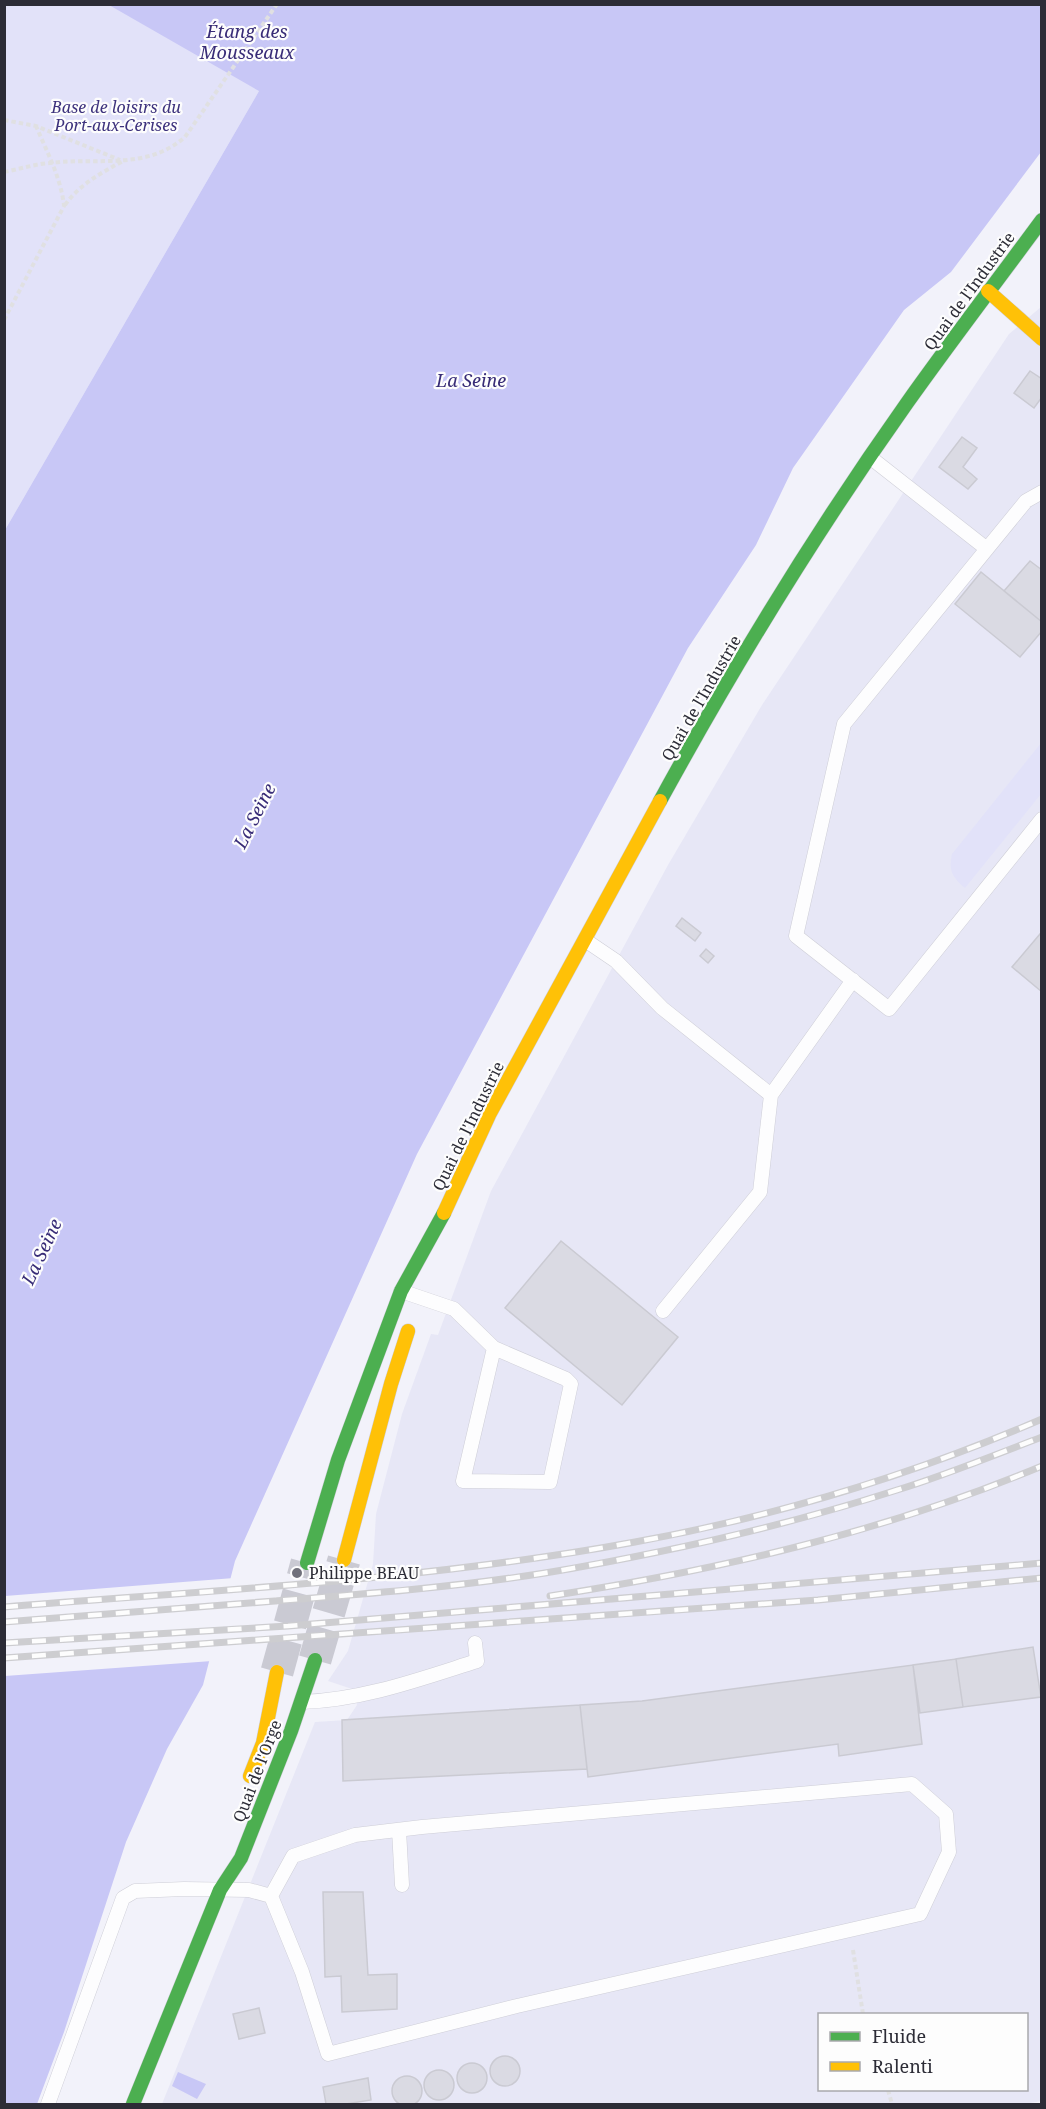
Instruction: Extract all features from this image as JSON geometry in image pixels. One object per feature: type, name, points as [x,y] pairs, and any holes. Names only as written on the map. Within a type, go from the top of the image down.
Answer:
[{"type":"main road","name":"Quai de l'Industrie","points":[[307,1563],[338,1460],[402,1291],[439,1223],[489,1115],[696,737],[779,597],[870,457],[1041,220]]},
{"type":"main road","points":[[988,291],[1041,339]]},
{"type":"main road","name":"Quai de l'Industrie","points":[[344,1560],[391,1384],[439,1223]]},
{"type":"main road","name":"Quai de l'Orge","points":[[134,2104],[220,1890],[241,1858],[315,1660]]},
{"type":"main road","name":"Quai de l'Orge","points":[[246,1786],[263,1743],[277,1671]]},
{"type":"main road","name":"Quai de l'Orge","points":[[220,1890],[222,1861]]},
{"type":"lane","points":[[870,457],[987,549]]},
{"type":"lane","points":[[1041,492],[1026,501],[844,724],[796,936],[889,1009],[1041,819]]},
{"type":"lane","points":[[585,940],[616,961],[662,1008],[771,1095]]},
{"type":"lane","points":[[663,1311],[760,1192],[771,1095],[853,980]]},
{"type":"lane","points":[[402,1291],[454,1309],[494,1348],[566,1378],[571,1384],[550,1482],[463,1481],[494,1348]]},
{"type":"lane","points":[[301,1702],[323,1701],[383,1691],[477,1662],[475,1643]]},
{"type":"lane","points":[[912,1784],[946,1814],[949,1852],[920,1914],[517,2006],[328,2054],[302,1971],[271,1896],[293,1856],[355,1835],[912,1784]]},
{"type":"lane","points":[[399,1830],[402,1885]]},
{"type":"lane","points":[[48,2104],[123,1898],[135,1891],[249,1890],[271,1896]]},
{"type":"path","points":[[4,172],[51,163],[124,161],[163,153],[185,137],[277,4]]},
{"type":"path","points":[[4,120],[36,126],[124,161]]},
{"type":"path","points":[[36,126],[63,191],[64,206]]},
{"type":"path","points":[[4,320],[64,206],[89,181],[124,161]]},
{"type":"path","points":[[851,1930],[862,2013]]},
{"type":"shaded area","points":[[1041,307],[1041,2101],[1025,2104],[162,2104],[315,1722],[347,1720],[357,1705],[352,1689],[328,1681],[348,1651],[373,1564],[376,1514],[402,1414],[431,1334],[438,1335],[491,1191],[668,865],[762,705],[1009,334]]},
{"type":"green space","name":"Base de loisirs du Port-aux-Cerises","points":[[5,5],[315,5],[259,91],[5,530]]},
{"type":"green space","points":[[1041,743],[1041,794],[965,888],[953,874],[952,854]]},
{"type":"water","name":"La Seine","points":[[109,5],[1041,5],[1041,152],[951,272],[904,310],[793,468],[756,545],[688,648],[417,1154],[235,1561],[203,1685],[167,1749],[126,1842],[64,2032],[37,2104],[5,2104],[5,530],[259,91]]},
{"type":"water","points":[[178,2072],[206,2084],[197,2099],[172,2086]]},
{"type":"pier","points":[[234,1578],[212,1661],[5,1676],[5,1596]]},
{"type":"building","points":[[1030,371],[1042,379],[1042,397],[1034,408],[1014,393]]},
{"type":"building","points":[[962,437],[977,448],[963,467],[977,479],[968,489],[939,467]]},
{"type":"building","points":[[1030,561],[1042,570],[1042,622],[1004,591]]},
{"type":"building","points":[[981,572],[1042,622],[1042,631],[1020,657],[955,604]]},
{"type":"building","points":[[682,918],[701,933],[695,941],[676,926]]},
{"type":"building","points":[[1040,934],[1042,935],[1042,992],[1012,967]]},
{"type":"building","points":[[706,949],[714,956],[708,963],[700,956]]},
{"type":"building","points":[[561,1241],[678,1337],[622,1405],[505,1308]]},
{"type":"building","points":[[1033,1647],[1041,1697],[963,1707],[956,1659]]},
{"type":"building","points":[[956,1659],[963,1707],[920,1713],[913,1665]]},
{"type":"building","points":[[913,1665],[922,1744],[839,1756],[838,1744],[588,1777],[580,1705],[642,1701]]},
{"type":"building","points":[[580,1705],[587,1769],[343,1781],[342,1720]]},
{"type":"building","points":[[323,1892],[363,1892],[368,1975],[397,1974],[397,2009],[342,2012],[341,1976],[325,1977]]},
{"type":"building","points":[[259,2008],[265,2033],[239,2039],[233,2014]]},
{"type":"building","points":[[505,2056],[516,2060],[520,2071],[516,2082],[505,2086],[494,2082],[490,2071],[494,2060]]},
{"type":"building","points":[[472,2063],[483,2067],[487,2078],[483,2089],[472,2093],[461,2089],[457,2078],[461,2067]]},
{"type":"building","points":[[439,2070],[450,2074],[454,2085],[450,2096],[439,2100],[428,2096],[424,2085],[428,2074]]},
{"type":"building","points":[[407,2076],[418,2080],[422,2091],[418,2102],[407,2106],[396,2102],[392,2091],[396,2080]]},
{"type":"building","points":[[368,2078],[371,2100],[326,2104],[323,2087]]},
{"type":"tunnel","points":[[315,1660],[344,1560]]},
{"type":"tunnel","points":[[277,1672],[307,1563]]},
{"type":"railway","points":[[4,1607],[400,1575],[557,1555],[635,1542],[739,1520],[842,1492],[943,1458],[1042,1419]]},
{"type":"railway","points":[[4,1622],[410,1590],[512,1578],[590,1565],[678,1548],[810,1516],[915,1484],[1042,1437]]},
{"type":"railway","points":[[550,1596],[676,1574],[800,1546],[922,1510],[1042,1466]]},
{"type":"railway","points":[[4,1643],[288,1626],[1042,1563]]},
{"type":"railway","points":[[4,1658],[818,1600],[1042,1578]]},
{"type":"traffic: fast","points":[[660,801],[747,648],[841,500],[924,380],[1042,220]]},
{"type":"traffic: fast","points":[[307,1563],[338,1460],[401,1291],[444,1213]]},
{"type":"traffic: fast","points":[[133,2104],[220,1890],[241,1858],[291,1731],[315,1660]]},
{"type":"traffic: slow","points":[[988,291],[1042,339]]},
{"type":"traffic: slow","points":[[444,1213],[489,1115],[660,801]]},
{"type":"traffic: slow","points":[[344,1560],[391,1384],[408,1331]]},
{"type":"traffic: slow","points":[[250,1776],[263,1743],[277,1672]]},
{"type":"place","name":"Philippe BEAU","points":[[297,1573]]},
{"type":"water label","name":"Étang des Mousseaux","points":[[247,42]]}]
